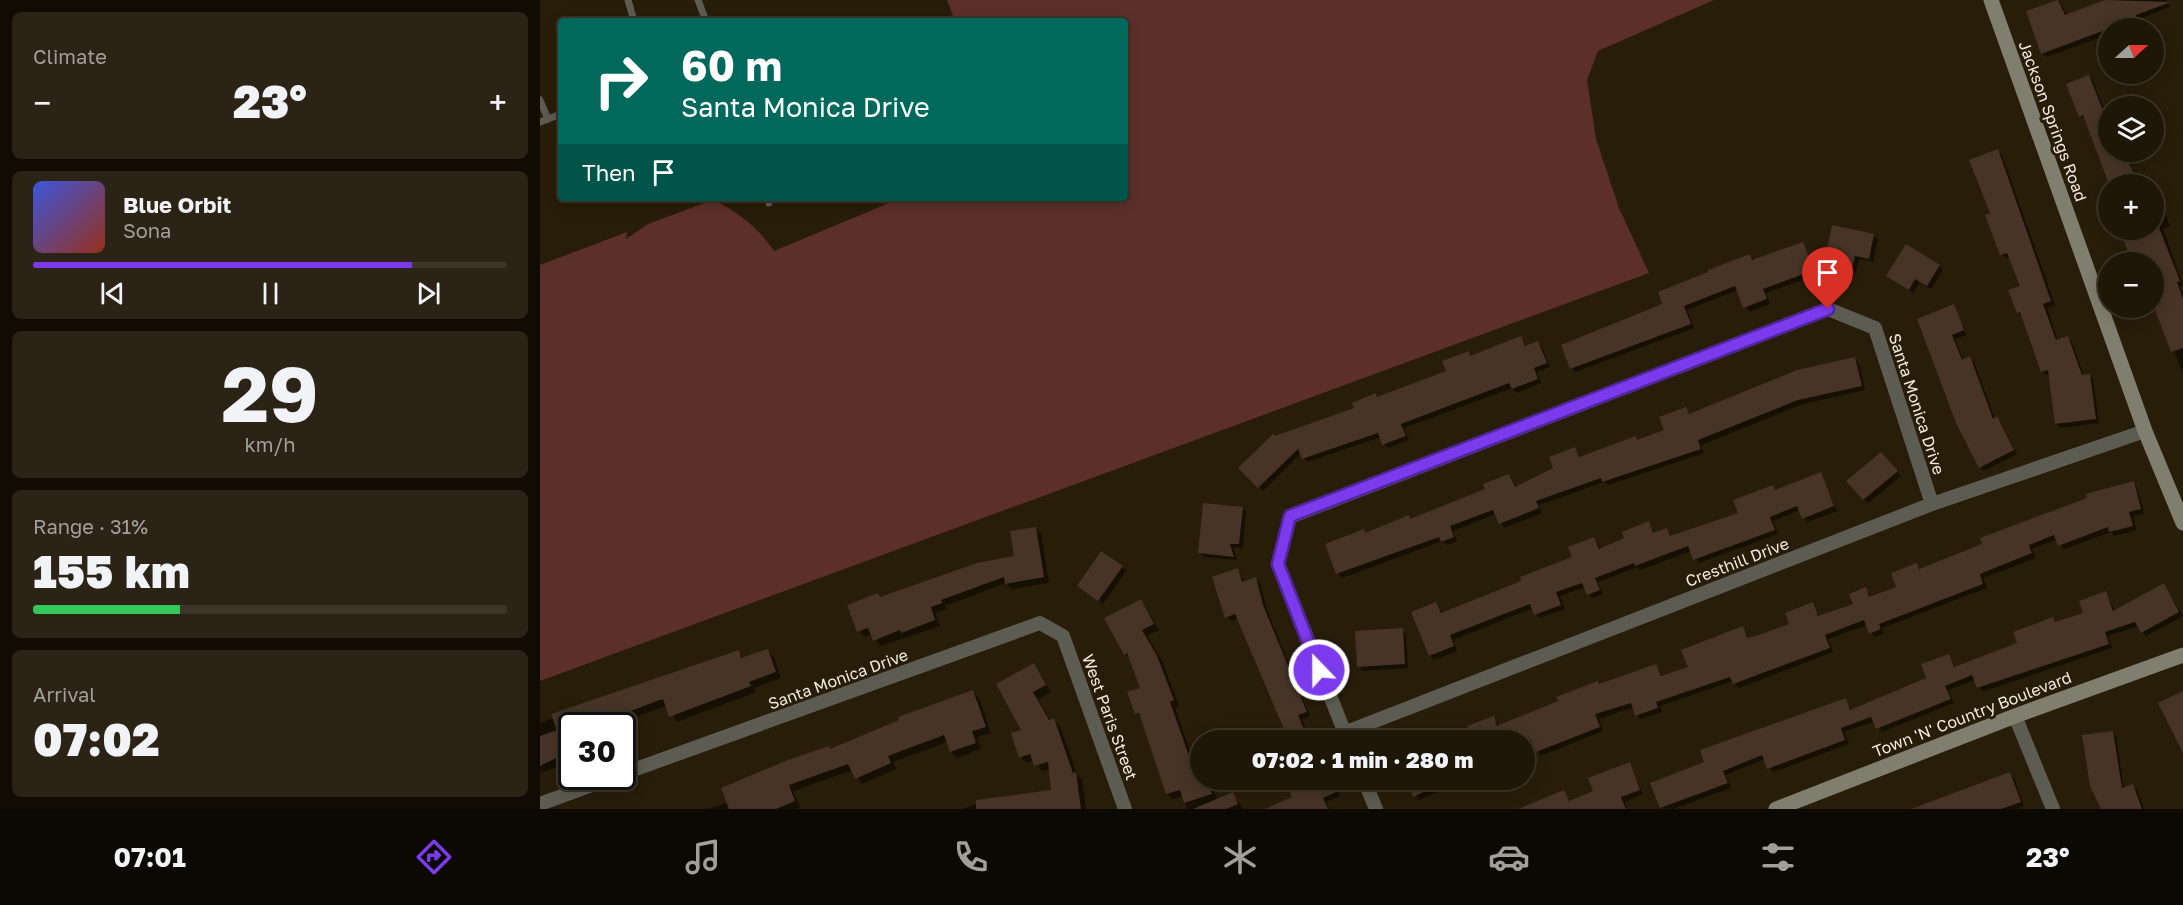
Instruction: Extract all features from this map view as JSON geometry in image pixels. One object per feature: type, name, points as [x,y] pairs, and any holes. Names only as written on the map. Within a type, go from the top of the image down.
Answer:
[{"type":"street","name":"Jackson Springs Road","points":[[1991,0],[2145,431],[2183,523]]},
{"type":"street","name":"Santa Monica Drive","points":[[1343,730],[1278,564],[1290,516],[1828,309],[1875,328],[1932,504]]},
{"type":"street","name":"Cresthill Drive","points":[[1364,730],[1932,504],[2145,431]]},
{"type":"street","name":"Santa Monica Drive","points":[[636,769],[1040,623],[1063,636]]},
{"type":"street","name":"West Paris Street","points":[[1063,636],[1125,809]]},
{"type":"street","name":"Town 'N' Country Boulevard","points":[[1776,809],[2015,716],[2183,655]]},
{"type":"street","points":[[2015,716],[2053,809]]},
{"type":"street","points":[[540,804],[578,790]]},
{"type":"street","points":[[1368,790],[1376,809]]},
{"type":"lane","points":[[628,0],[633,18]]},
{"type":"lane","points":[[699,0],[705,18]]},
{"type":"lane","points":[[540,100],[548,119]]},
{"type":"lane","points":[[540,122],[558,115]]},
{"type":"shaded area","points":[[947,0],[1714,0],[1598,51],[1587,80],[1596,139],[1619,208],[1649,273],[540,681],[540,265],[627,232],[626,239],[648,224],[710,201],[715,201],[747,221],[774,251],[894,201],[1128,201],[1128,18],[954,18]]},
{"type":"building","points":[[2058,0],[2065,15],[2105,0],[2171,2],[2136,15],[2137,18],[2098,18],[2098,33],[2041,54],[2026,11]]},
{"type":"building","points":[[2089,75],[2098,98],[2098,155],[2083,115],[2079,117],[2066,84]]},
{"type":"building","points":[[1998,149],[2051,301],[2043,304],[2056,340],[2068,336],[2082,375],[2090,374],[2096,419],[2055,424],[2048,370],[2041,372],[2020,312],[2017,313],[2008,290],[2020,286],[2007,253],[2000,255],[1985,215],[1990,213],[1969,160]]},
{"type":"building","points":[[2101,162],[2129,162],[2133,174],[2105,174]]},
{"type":"building","points":[[1832,225],[1874,234],[1869,259],[1855,256],[1852,269],[1824,263]]},
{"type":"building","points":[[2123,240],[2164,240],[2180,281],[2177,282],[2183,299],[2183,348],[2171,352],[2158,318],[2164,318],[2164,252],[2128,252]]},
{"type":"building","points":[[1803,242],[1814,270],[1763,289],[1767,299],[1743,308],[1735,286],[1684,306],[1691,324],[1570,369],[1561,345],[1662,304],[1658,292],[1750,254],[1752,260]]},
{"type":"building","points":[[1906,244],[1940,265],[1927,286],[1915,279],[1909,290],[1886,276]]},
{"type":"building","points":[[1954,304],[1964,330],[1952,335],[1962,360],[1970,356],[1993,419],[1997,416],[2014,450],[1979,468],[1956,423],[1917,319]]},
{"type":"building","points":[[1521,336],[1525,346],[1538,341],[1547,363],[1534,368],[1538,379],[1512,389],[1509,383],[1401,424],[1406,436],[1382,445],[1378,433],[1302,459],[1298,449],[1258,488],[1238,468],[1273,434],[1275,436],[1354,408],[1352,403],[1376,393],[1377,397],[1446,371],[1442,361],[1469,351],[1470,356]]},
{"type":"building","points":[[1855,357],[1862,386],[1798,400],[1698,440],[1701,449],[1602,482],[1601,478],[1536,501],[1539,508],[1499,524],[1493,510],[1450,526],[1454,537],[1441,542],[1439,537],[1336,574],[1325,544],[1364,529],[1365,533],[1409,515],[1410,519],[1485,489],[1483,484],[1509,474],[1515,487],[1553,468],[1549,457],[1575,447],[1579,457],[1636,436],[1637,440],[1664,430],[1659,417],[1686,407],[1689,414],[1797,370]]},
{"type":"building","points":[[1881,452],[1898,471],[1863,500],[1846,481]]},
{"type":"building","points":[[1821,472],[1834,506],[1802,519],[1797,506],[1770,517],[1775,530],[1693,560],[1688,546],[1635,566],[1634,563],[1595,578],[1600,590],[1587,595],[1582,583],[1556,592],[1561,605],[1534,615],[1530,604],[1450,635],[1454,646],[1429,656],[1411,612],[1436,602],[1441,613],[1521,581],[1520,577],[1572,557],[1568,547],[1594,537],[1599,549],[1624,538],[1622,532],[1649,521],[1653,533],[1667,528],[1670,536],[1738,513],[1733,500],[1773,485],[1775,490]]},
{"type":"building","points":[[2134,481],[2141,509],[2129,512],[2133,526],[2109,532],[2108,527],[2058,546],[2054,535],[2029,545],[2032,553],[1980,574],[1983,584],[1879,624],[1881,629],[1869,634],[1864,620],[1825,635],[1830,648],[1733,684],[1730,677],[1656,702],[1658,708],[1635,716],[1631,703],[1595,714],[1600,727],[1536,752],[1535,730],[1469,730],[1467,726],[1494,716],[1497,726],[1558,701],[1556,697],[1598,681],[1599,684],[1656,664],[1661,676],[1688,667],[1681,650],[1743,626],[1747,638],[1762,634],[1789,624],[1785,613],[1813,602],[1818,616],[1853,604],[1849,594],[1866,587],[1869,597],[1896,587],[1891,573],[1917,563],[1919,569],[1982,544],[1980,538],[2087,498],[2086,494]]},
{"type":"building","points":[[1203,503],[1243,507],[1239,544],[1230,544],[1234,557],[1198,553]]},
{"type":"building","points":[[1036,527],[1044,577],[1005,584],[1004,577],[941,600],[942,603],[931,607],[935,620],[901,633],[900,630],[873,641],[868,628],[857,632],[847,605],[878,593],[880,597],[977,563],[1014,556],[1010,531]]},
{"type":"building","points":[[1101,551],[1123,566],[1098,601],[1077,586]]},
{"type":"building","points":[[1238,568],[1242,582],[1256,577],[1263,605],[1307,712],[1298,715],[1304,730],[1284,730],[1235,614],[1225,618],[1212,577]]},
{"type":"building","points":[[2164,583],[2179,612],[2141,633],[2135,622],[2105,632],[2109,644],[1977,688],[1972,675],[1945,686],[1951,699],[1876,729],[1871,717],[1841,728],[1845,740],[1767,769],[1762,755],[1723,771],[1728,783],[1660,808],[1650,783],[1704,762],[1700,750],[1846,698],[1850,710],[1926,678],[1921,664],[1949,654],[1954,667],[2017,643],[2013,632],[2053,617],[2055,622],[2083,613],[2079,601],[2106,591],[2113,611]]},
{"type":"building","points":[[1141,599],[1154,624],[1142,630],[1157,656],[1174,700],[1170,702],[1190,756],[1190,790],[1211,790],[1212,794],[1184,803],[1180,790],[1166,794],[1139,713],[1135,714],[1127,692],[1140,688],[1127,653],[1124,655],[1104,618]]},
{"type":"building","points":[[1403,628],[1405,664],[1357,667],[1355,631]]},
{"type":"building","points":[[768,649],[776,672],[749,682],[751,686],[669,717],[663,699],[630,712],[558,712],[558,757],[540,766],[540,736],[557,730],[551,714],[739,650],[741,658]]},
{"type":"building","points":[[1034,663],[1046,685],[1033,692],[1049,720],[1054,718],[1073,773],[1076,772],[1081,809],[976,809],[976,800],[1051,790],[1048,762],[1034,766],[1030,754],[1019,758],[1011,733],[1021,730],[996,684]]},
{"type":"building","points":[[973,690],[986,727],[972,731],[976,743],[950,752],[944,735],[888,756],[891,763],[855,779],[848,764],[789,785],[795,801],[776,809],[729,809],[721,788],[788,760],[829,746],[830,749],[899,720],[898,717]]},
{"type":"building","points":[[2183,691],[2183,753],[2158,703]]},
{"type":"building","points":[[2113,731],[2122,788],[2133,784],[2142,809],[2101,809],[2090,786],[2082,735]]},
{"type":"building","points":[[1630,762],[1640,790],[1621,797],[1626,809],[1518,809],[1564,790],[1569,801],[1593,791],[1588,778]]},
{"type":"building","points":[[2010,772],[2021,802],[2001,809],[1911,809]]},
{"type":"building","points":[[1289,790],[1335,790],[1336,792],[1323,798],[1328,809],[1265,809],[1292,797]]},
{"type":"building","points":[[1410,790],[1428,790],[1413,797]]},
{"type":"building","points":[[1233,792],[1238,804],[1226,809],[1193,809]]},
{"type":"route","points":[[1319,670],[1278,564],[1290,516],[1828,309]]}]
